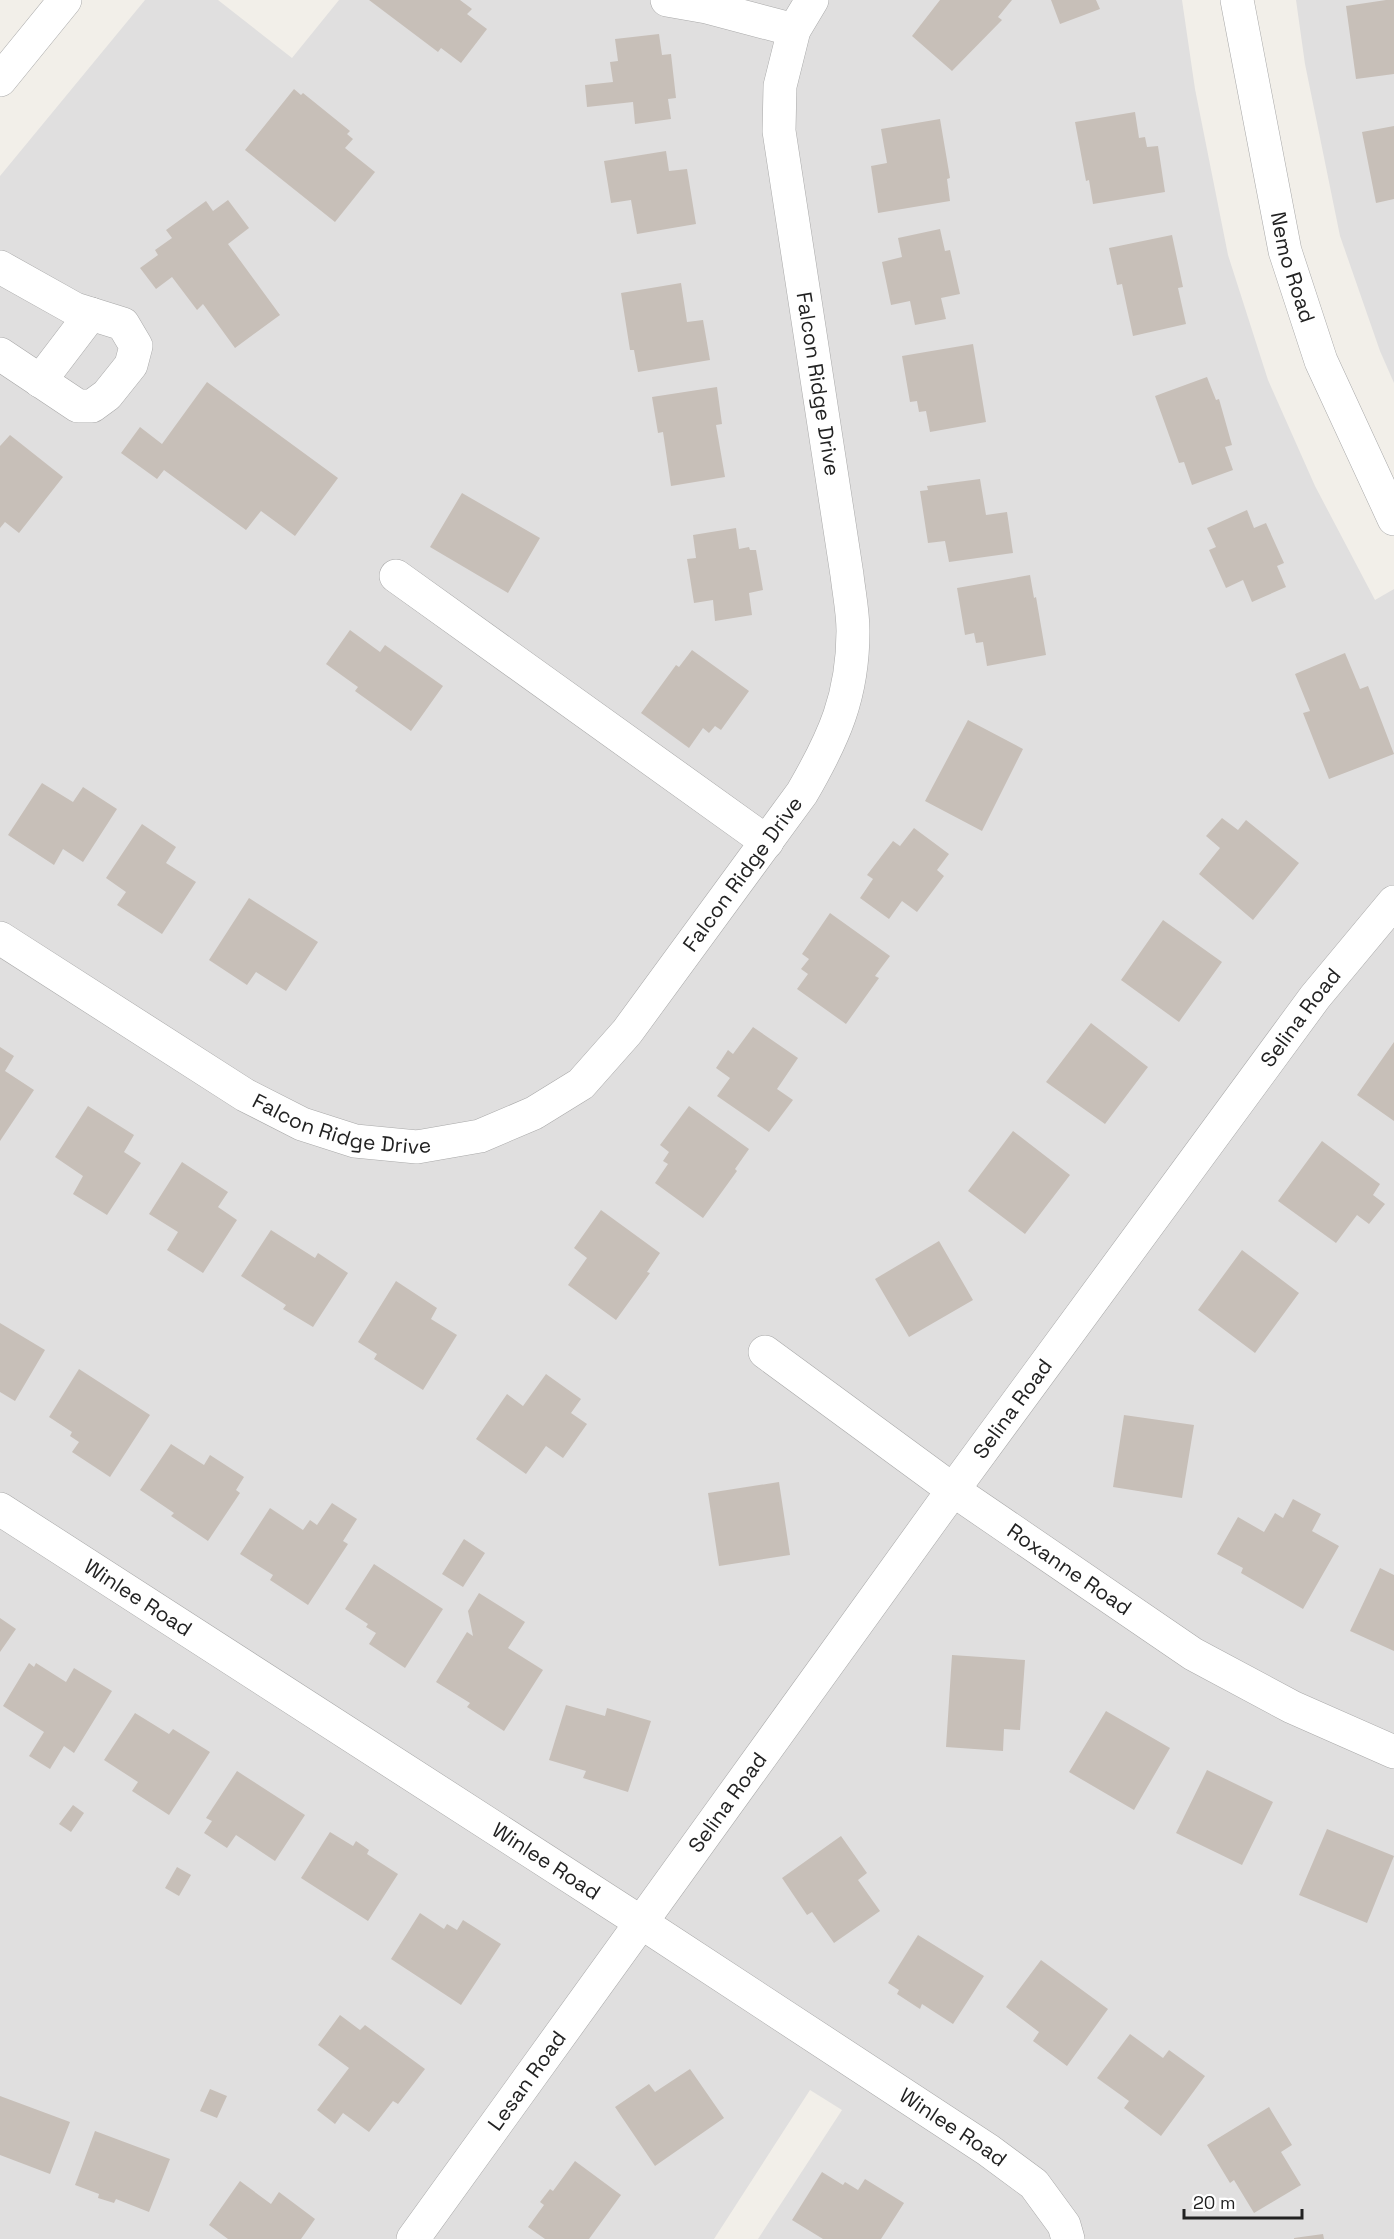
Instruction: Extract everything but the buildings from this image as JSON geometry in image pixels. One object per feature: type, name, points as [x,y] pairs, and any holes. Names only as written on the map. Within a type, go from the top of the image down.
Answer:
[{"type":"street","points":[[0,80],[65,0]]},
{"type":"street","points":[[667,0],[707,7],[794,30]]},
{"type":"street","name":"Falcon Ridge Drive","points":[[0,938],[245,1095],[302,1124],[355,1141],[417,1147],[480,1136],[534,1113],[581,1084],[627,1032],[802,793],[834,732],[842,711],[850,676],[853,629],[847,575],[779,131],[780,86],[794,30],[812,0]]},
{"type":"street","name":"Nemo Road","points":[[1237,0],[1285,251],[1321,361],[1394,519]]},
{"type":"street","points":[[0,267],[75,309],[123,324],[136,346],[131,365],[107,395],[92,406],[78,406],[0,354]]},
{"type":"street","points":[[40,381],[91,314]]},
{"type":"street","points":[[396,576],[767,842]]},
{"type":"street","name":"Selina Road","points":[[642,1923],[953,1490],[1315,997],[1394,902]]},
{"type":"street","name":"Roxanne Road","points":[[765,1352],[953,1490],[1193,1654],[1292,1707],[1394,1752]]},
{"type":"street","name":"Winlee Road","points":[[0,1509],[642,1923],[998,2157],[1034,2184],[1064,2225],[1068,2239]]},
{"type":"street","name":"Lesan Road","points":[[414,2239],[642,1923]]},
{"type":"shaded area","points":[[145,0],[218,0],[292,58],[339,0],[1182,0],[1195,89],[1228,255],[1268,380],[1315,486],[1375,600],[1394,589],[1394,2239],[758,2239],[842,2110],[810,2090],[714,2239],[0,2239],[0,176]]},
{"type":"shaded area","points":[[1296,0],[1394,0],[1394,383],[1380,351],[1340,236],[1305,64]]}]
